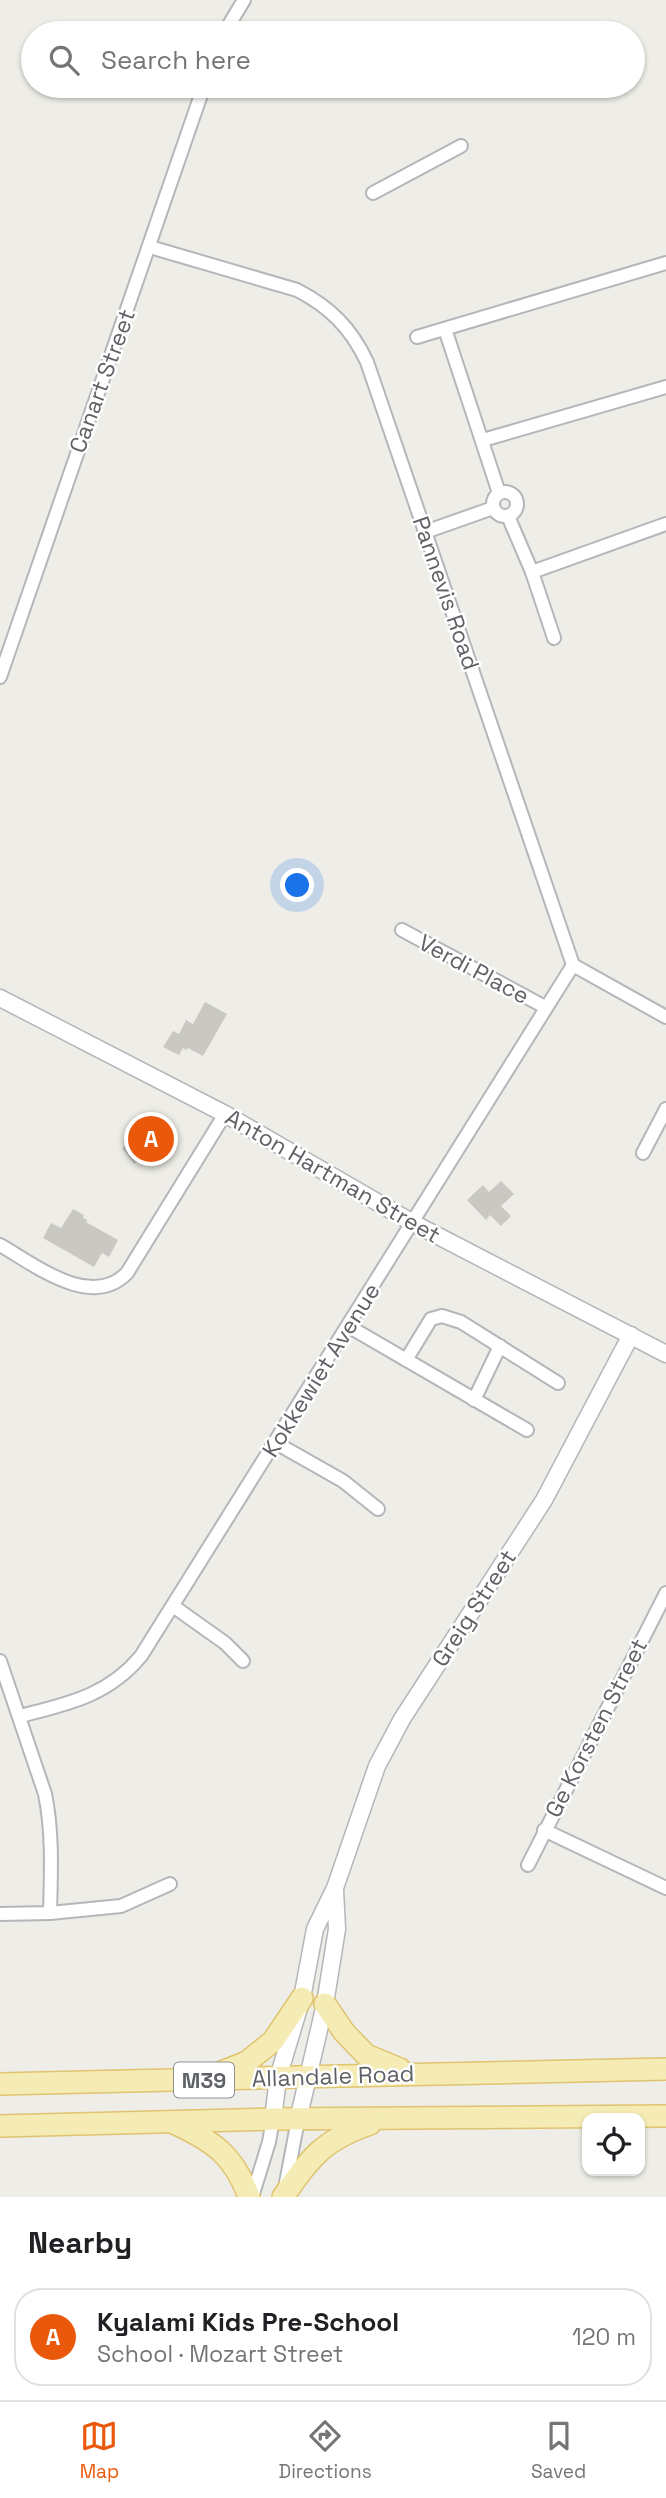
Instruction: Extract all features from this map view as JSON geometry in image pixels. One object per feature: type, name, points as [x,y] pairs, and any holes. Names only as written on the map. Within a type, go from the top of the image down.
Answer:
[{"type":"main road","points":[[199,2080],[247,2062],[273,2041],[302,1998]]},
{"type":"main road","points":[[325,2004],[344,2032],[366,2055],[409,2072]]},
{"type":"main road","name":"Allandale Road","points":[[0,2084],[278,2078],[409,2072],[666,2069]]},
{"type":"main road","name":"Allandale Road","points":[[0,2126],[272,2119],[666,2116]]},
{"type":"main road","points":[[283,2197],[308,2161],[324,2146],[347,2132],[386,2119]]},
{"type":"main road","points":[[171,2122],[218,2147],[229,2158],[250,2197]]},
{"type":"street","points":[[231,21],[244,0]]},
{"type":"street","name":"Canart Street","points":[[0,677],[200,98]]},
{"type":"street","points":[[373,193],[461,146]]},
{"type":"street","name":"Pannevis Road","points":[[150,247],[297,289],[334,313],[345,324],[367,362],[573,965]]},
{"type":"street","points":[[416,337],[666,263]]},
{"type":"street","points":[[445,329],[499,493]]},
{"type":"street","points":[[483,440],[666,387]]},
{"type":"street","points":[[510,492],[517,500],[515,511],[508,516],[500,516],[493,508],[492,502],[499,493],[510,492]]},
{"type":"street","points":[[425,531],[493,508]]},
{"type":"street","points":[[508,516],[532,572],[554,638]]},
{"type":"street","points":[[532,572],[666,524]]},
{"type":"street","name":"Verdi Place","points":[[402,930],[545,1007]]},
{"type":"street","points":[[573,965],[666,1017]]},
{"type":"street","name":"Kokkewiet Avenue","points":[[20,1716],[100,1691],[118,1680],[141,1656],[573,965]]},
{"type":"street","name":"Anton Hartman Street","points":[[0,998],[225,1114],[412,1223],[666,1354]]},
{"type":"street","points":[[643,1153],[666,1109]]},
{"type":"street","points":[[0,1245],[49,1273],[76,1284],[97,1288],[120,1281],[225,1114]]},
{"type":"street","points":[[406,1360],[431,1319],[436,1317],[461,1322],[558,1383]]},
{"type":"street","points":[[348,1326],[527,1430]]},
{"type":"street","name":"Greig Street","points":[[272,2119],[278,2078],[302,1998],[315,1928],[335,1888],[368,1789],[389,1742],[544,1500],[631,1335]]},
{"type":"street","points":[[474,1399],[500,1346]]},
{"type":"street","points":[[276,1443],[343,1481],[378,1509]]},
{"type":"street","name":"Ge Korsten Street","points":[[528,1865],[666,1593]]},
{"type":"street","points":[[173,1606],[225,1643],[243,1661]]},
{"type":"street","points":[[653,1616],[666,1623]]},
{"type":"street","points":[[0,1661],[50,1815],[50,1913]]},
{"type":"street","points":[[544,1830],[666,1888]]},
{"type":"street","points":[[0,1914],[50,1913],[121,1906],[170,1884]]},
{"type":"street","name":"Greig Street","points":[[298,2120],[325,2004],[337,1929],[335,1888]]},
{"type":"street","points":[[250,2197],[269,2141],[272,2119]]},
{"type":"street","points":[[283,2197],[298,2120]]},
{"type":"building","points":[[205,1002],[227,1014],[203,1056],[188,1048],[183,1048],[179,1055],[163,1047],[173,1031],[179,1034],[186,1020],[193,1024]]},
{"type":"building","points":[[149,1127],[161,1143],[134,1164],[122,1148]]},
{"type":"building","points":[[501,1181],[514,1194],[501,1206],[511,1216],[501,1226],[490,1215],[486,1220],[467,1200],[483,1185],[489,1192]]},
{"type":"building","points":[[73,1209],[84,1215],[86,1222],[118,1240],[109,1257],[102,1253],[94,1267],[43,1238],[51,1223],[61,1228]]},
{"type":"place","name":"Kyalami Kids Pre-School","points":[[151,1139]]}]
